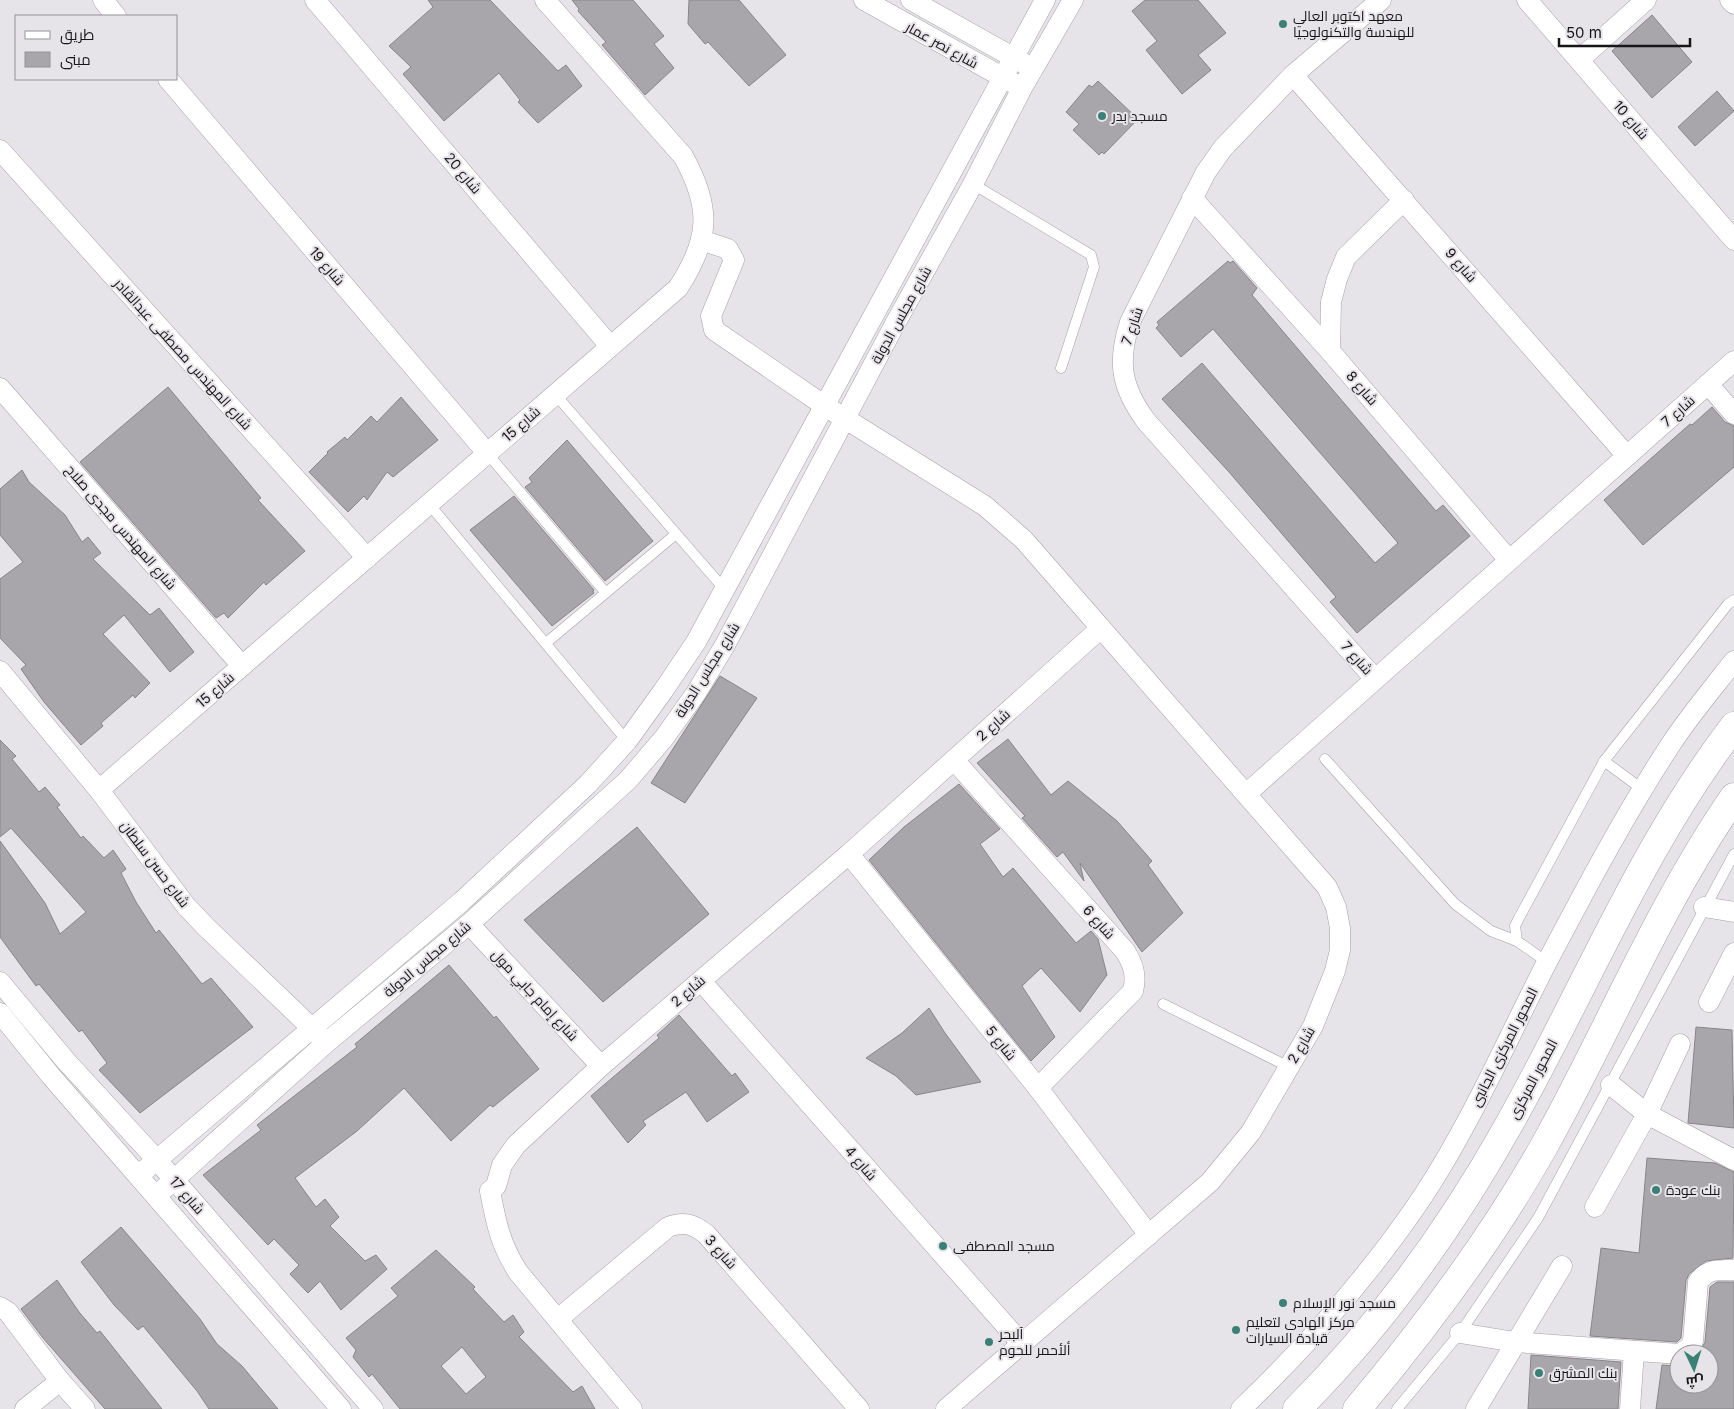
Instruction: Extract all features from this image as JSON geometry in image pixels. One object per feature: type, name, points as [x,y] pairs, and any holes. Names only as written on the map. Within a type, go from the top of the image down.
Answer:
[{"type":"main road","name":"المحور المركزى","points":[[1297,1409],[1378,1322],[1425,1260],[1467,1198],[1538,1071],[1653,850],[1685,796],[1734,726]]},
{"type":"main road","points":[[1357,1409],[1407,1349],[1456,1285],[1500,1219],[1543,1148],[1688,869],[1734,797]]},
{"type":"main road","points":[[1591,967],[1598,978],[1608,979],[1615,974],[1635,940],[1646,937],[1652,938]]},
{"type":"main road","points":[[1538,1071],[1552,1066],[1576,1031],[1586,1029],[1590,1031],[1596,1040],[1596,1044]]},
{"type":"street","points":[[102,0],[115,15]]},
{"type":"street","name":"شارع 20","points":[[315,0],[610,346]]},
{"type":"street","name":"شارع 15","points":[[99,790],[678,288],[694,263],[701,240],[703,207],[696,180],[683,156],[545,0]]},
{"type":"street","name":"شارع نصر عمار","points":[[864,0],[1022,88]]},
{"type":"street","name":"شارع نصر عمار","points":[[912,0],[1033,68]]},
{"type":"street","name":"شارع مجلس الدولة","points":[[139,1175],[311,1027],[461,902],[588,784],[627,741],[690,650],[724,590],[1045,0]]},
{"type":"street","name":"شارع مجلس الدولة","points":[[157,1195],[326,1043],[470,924],[628,780],[664,738],[696,693],[725,645],[845,418],[974,184],[1022,88],[1072,0]]},
{"type":"street","name":"شارع 7","points":[[1375,679],[1146,421],[1133,404],[1125,384],[1122,363],[1123,349],[1130,322],[1192,198],[1206,172],[1223,148],[1293,75],[1381,0]]},
{"type":"street","name":"شارع 10","points":[[1527,0],[1734,240]]},
{"type":"street","points":[[1579,60],[1646,0]]},
{"type":"street","points":[[1730,0],[1734,4]]},
{"type":"street","name":"شارع 9","points":[[1293,75],[1627,456]]},
{"type":"street","name":"شارع 19","points":[[169,80],[487,453]]},
{"type":"street","name":"شارع المهندس مصطفى عبدالقادر","points":[[0,150],[367,558]]},
{"type":"street","name":"شارع 8","points":[[1192,198],[1330,351],[1510,560]]},
{"type":"street","points":[[1330,351],[1331,302],[1337,279],[1346,257],[1404,200]]},
{"type":"street","name":"شارع 2","points":[[701,240],[728,249],[734,260],[711,316],[714,330],[825,406],[985,506],[1005,522],[1101,628],[1327,887],[1336,907],[1340,928],[1340,950],[1335,971],[1313,1026],[1251,1132],[1210,1182],[946,1409]]},
{"type":"street","name":"شارع 7","points":[[1246,794],[1734,362]]},
{"type":"street","points":[[1708,384],[1734,414]]},
{"type":"street","name":"شارع المهندس مجدى صلاح","points":[[0,388],[242,666]]},
{"type":"street","name":"شارع 2","points":[[632,1409],[518,1272],[506,1252],[498,1231],[490,1191],[496,1186],[502,1164],[516,1145],[601,1066],[849,854],[1101,628]]},
{"type":"street","name":"المحور المركزى الجانبى","points":[[1241,1409],[1288,1364],[1337,1311],[1382,1254],[1424,1194],[1461,1132],[1547,962],[1642,789],[1672,741],[1734,661]]},
{"type":"street","name":"شارع حسن سلطان","points":[[0,671],[99,790],[186,906],[206,928],[326,1043]]},
{"type":"street","name":"شارع 6","points":[[954,760],[1125,951],[1132,962],[1136,979],[1133,991],[1038,1088]]},
{"type":"street","name":"شارع 5","points":[[849,854],[1038,1088],[1149,1235]]},
{"type":"street","points":[[1704,908],[1734,912]]},
{"type":"street","name":"شارع إمام جابي مول","points":[[470,924],[601,1066]]},
{"type":"street","points":[[1709,1002],[1734,953]]},
{"type":"street","name":"شارع 4","points":[[701,981],[1022,1344]]},
{"type":"street","name":"شارع 17","points":[[0,982],[66,1061],[157,1160],[373,1409]]},
{"type":"street","name":"شارع 17","points":[[0,1013],[51,1076],[157,1195],[341,1409]]},
{"type":"street","points":[[1595,1207],[1647,1114],[1680,1044]]},
{"type":"street","points":[[1611,1085],[1647,1114],[1734,1160]]},
{"type":"street","name":"شارع 3","points":[[558,1319],[668,1227],[679,1223],[694,1225],[706,1234],[859,1409]]},
{"type":"street","points":[[1476,1409],[1562,1266]]},
{"type":"street","points":[[1692,1344],[1698,1282],[1703,1275],[1711,1270],[1734,1270]]},
{"type":"street","points":[[0,1308],[8,1312],[60,1381],[85,1409]]},
{"type":"street","points":[[1460,1333],[1515,1342],[1669,1353]]},
{"type":"street","points":[[1630,1409],[1634,1351]]},
{"type":"street","points":[[25,1409],[60,1381]]},
{"type":"lane","points":[[974,184],[1091,255],[1094,267],[1061,368]]},
{"type":"lane","points":[[555,394],[724,590]]},
{"type":"lane","points":[[487,453],[606,593]]},
{"type":"lane","points":[[429,504],[627,741]]},
{"type":"lane","points":[[546,643],[676,534]]},
{"type":"lane","points":[[1517,941],[1516,926],[1519,918],[1604,761],[1728,604],[1734,600]]},
{"type":"lane","points":[[1325,759],[1455,904],[1491,931],[1517,941],[1547,962]]},
{"type":"lane","points":[[1604,761],[1642,789]]},
{"type":"lane","points":[[1397,1409],[1460,1333],[1538,1218],[1734,854]]},
{"type":"lane","points":[[1163,1004],[1289,1067]]},
{"type":"building","points":[[428,0],[490,0],[558,71],[566,65],[582,86],[538,123],[518,102],[520,100],[499,73],[444,121],[403,74],[411,67],[389,46],[433,7]]},
{"type":"building","points":[[572,0],[633,0],[664,36],[654,44],[674,68],[645,95],[602,45],[606,42],[578,11],[579,9]]},
{"type":"building","points":[[689,0],[739,0],[786,55],[749,86],[708,42],[705,44],[688,24]]},
{"type":"building","points":[[1145,0],[1198,0],[1226,33],[1198,55],[1211,70],[1182,94],[1146,50],[1157,41],[1132,11]]},
{"type":"building","points":[[1652,15],[1692,62],[1652,98],[1612,51]]},
{"type":"building","name":"مسجد بدر","points":[[1098,81],[1138,119],[1104,154],[1102,152],[1099,155],[1073,130],[1079,124],[1066,112],[1089,85],[1092,87]]},
{"type":"building","points":[[1717,91],[1734,111],[1695,146],[1678,127]]},
{"type":"building","points":[[1228,261],[1230,263],[1233,261],[1257,288],[1252,295],[1436,511],[1443,505],[1470,536],[1357,633],[1330,602],[1336,597],[1229,472],[1162,399],[1202,363],[1375,563],[1398,543],[1213,329],[1181,357],[1156,328],[1159,325],[1157,322]]},
{"type":"building","points":[[168,387],[261,498],[258,500],[305,551],[266,585],[264,582],[228,618],[224,613],[216,618],[80,462]]},
{"type":"building","points":[[401,397],[438,440],[393,477],[387,472],[367,500],[364,496],[348,512],[309,472],[327,452],[345,437],[347,440],[371,416],[377,422]]},
{"type":"building","points":[[1712,407],[1725,422],[1734,426],[1734,467],[1643,545],[1604,500]]},
{"type":"building","points":[[567,440],[653,541],[605,581],[525,487],[532,482],[529,478]]},
{"type":"building","points":[[22,470],[29,482],[65,515],[82,542],[88,537],[101,553],[93,559],[150,615],[159,608],[194,652],[170,672],[124,615],[103,634],[150,683],[135,698],[133,695],[101,723],[103,726],[81,745],[44,702],[21,669],[26,665],[0,638],[0,579],[23,562],[0,535],[0,489]]},
{"type":"building","points":[[514,496],[594,590],[594,593],[552,626],[470,530]]},
{"type":"building","points":[[720,676],[757,698],[685,803],[651,783]]},
{"type":"building","points":[[1008,739],[1051,795],[1068,781],[1117,821],[1152,861],[1148,865],[1183,913],[1142,952],[1080,863],[1084,881],[1063,852],[1057,857],[1022,818],[1025,816],[977,763]]},
{"type":"building","points":[[0,740],[16,756],[12,759],[39,792],[45,787],[60,805],[57,807],[81,838],[83,836],[104,858],[113,850],[126,869],[121,873],[136,902],[156,933],[159,930],[202,984],[211,978],[253,1027],[140,1113],[99,1070],[107,1063],[82,1030],[79,1032],[39,984],[36,986],[0,937],[0,841],[45,903],[60,934],[86,912],[11,828],[0,837]]},
{"type":"building","points":[[959,784],[1000,829],[980,844],[1003,877],[1013,868],[1076,943],[1091,931],[1098,939],[1107,975],[1080,1012],[1041,968],[1022,986],[1055,1037],[1031,1061],[869,860],[904,827]]},
{"type":"building","points":[[637,827],[709,914],[603,1002],[524,920]]},
{"type":"building","points":[[449,965],[494,1018],[496,1016],[539,1069],[493,1107],[490,1105],[451,1141],[404,1088],[357,1131],[295,1178],[316,1207],[325,1199],[339,1217],[330,1226],[365,1261],[376,1255],[387,1269],[341,1310],[320,1281],[308,1293],[290,1274],[299,1265],[274,1239],[268,1245],[203,1175],[261,1130],[257,1125],[357,1047],[355,1044]]},
{"type":"building","points":[[929,1008],[981,1082],[916,1095],[896,1076],[866,1058],[902,1033]]},
{"type":"building","points":[[679,1015],[732,1076],[735,1073],[749,1092],[707,1122],[686,1092],[643,1121],[646,1125],[628,1143],[591,1096],[659,1038],[657,1035]]},
{"type":"building","points":[[1696,1027],[1732,1030],[1734,1128],[1688,1123]]},
{"type":"building","points":[[1647,1158],[1715,1163],[1734,1172],[1733,1258],[1706,1261],[1689,1274],[1686,1281],[1681,1338],[1677,1342],[1590,1336],[1601,1248],[1639,1253]]},
{"type":"building","points":[[121,1227],[200,1319],[217,1344],[242,1366],[278,1409],[209,1409],[197,1391],[143,1326],[138,1330],[114,1305],[81,1262]]},
{"type":"building","points":[[436,1250],[475,1287],[473,1289],[504,1322],[513,1315],[524,1332],[519,1337],[573,1392],[582,1386],[595,1409],[400,1409],[372,1374],[369,1377],[353,1357],[356,1350],[346,1338],[398,1296],[391,1288]],"holes":[[[462,1347],[486,1377],[466,1394],[441,1366]]]},
{"type":"building","points":[[57,1280],[79,1312],[97,1333],[100,1331],[162,1409],[105,1409],[43,1338],[21,1309]]},
{"type":"building","points":[[1717,1282],[1734,1282],[1734,1409],[1656,1409],[1662,1365],[1669,1365],[1669,1394],[1719,1394],[1719,1344],[1704,1344],[1710,1287]]},
{"type":"building","points":[[1531,1355],[1621,1362],[1618,1409],[1528,1409]]},
{"type":"place","name":"معهد اكتوبر العالي للهندسة والتكنولوجيا","points":[[1283,24]]},
{"type":"place","name":"مسجد بدر","points":[[1102,116]]},
{"type":"place","name":"بنك عودة","points":[[1656,1190]]},
{"type":"place","name":"مسجد المصطفى","points":[[943,1246]]},
{"type":"place","name":"مسجد نور الإسلام","points":[[1283,1303]]},
{"type":"place","name":"مركز الهادى لتعليم قيادة السيارات","points":[[1236,1330]]},
{"type":"place","name":"آلبحر ألأحمر للحوم","points":[[989,1342]]},
{"type":"place","name":"بنك المشرق","points":[[1539,1373]]}]
